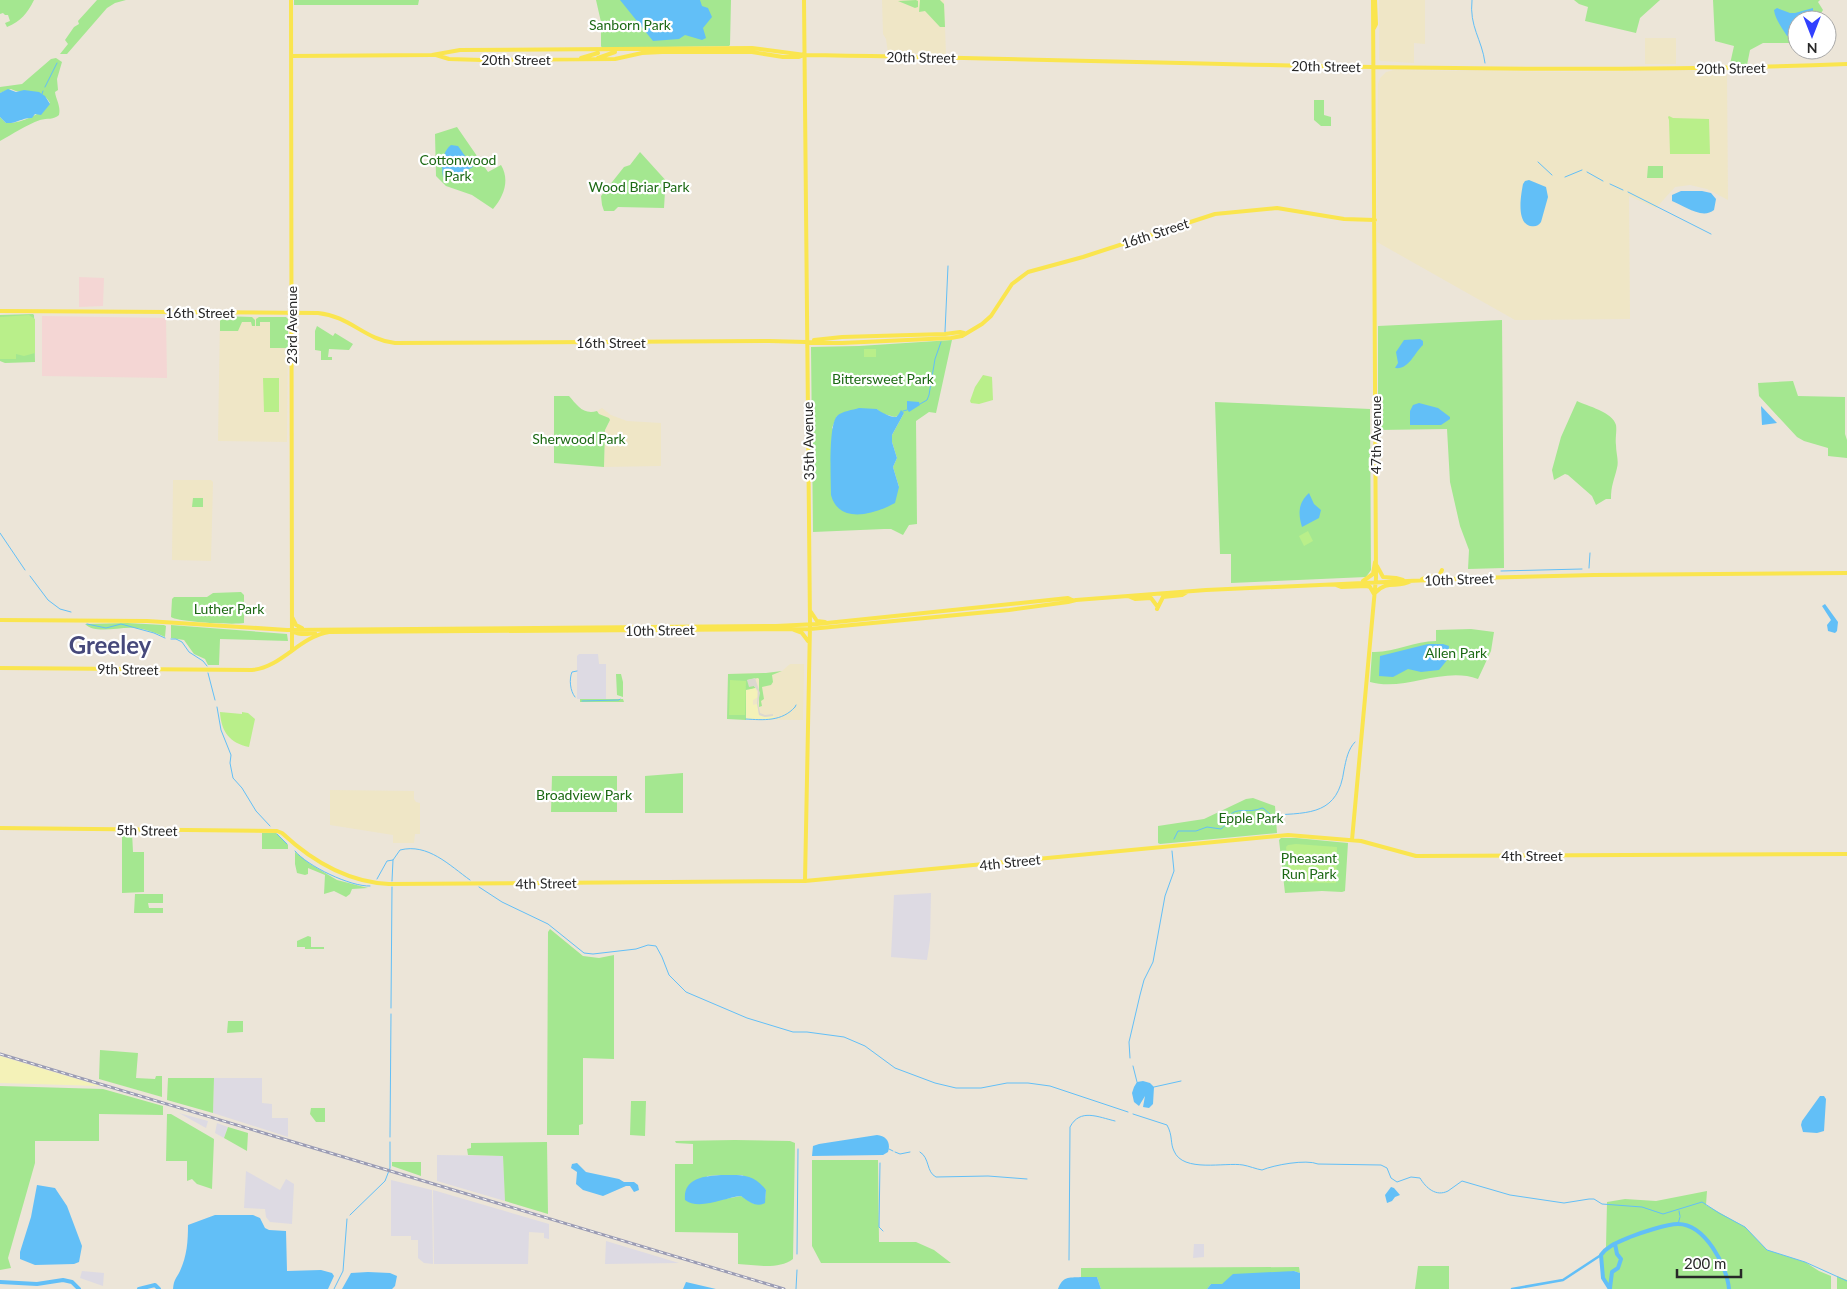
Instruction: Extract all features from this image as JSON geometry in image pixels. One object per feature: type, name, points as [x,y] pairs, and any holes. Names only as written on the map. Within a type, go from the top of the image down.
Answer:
[{"type":"main road","name":"23rd Avenue","points":[[291,0],[292,650]]},
{"type":"main road","name":"35th Avenue","points":[[804,0],[810,611],[805,881]]},
{"type":"main road","name":"47th Avenue","points":[[1352,840],[1376,582],[1374,28],[1376,24],[1374,0]]},
{"type":"main road","name":"20th Street","points":[[436,55],[460,50],[752,48],[805,55],[1374,67],[1652,69],[1847,64]]},
{"type":"main road","points":[[574,59],[620,50]]},
{"type":"main road","name":"20th Street","points":[[291,56],[436,55],[454,59],[615,59],[642,53],[662,52],[752,52],[783,57],[805,55]]},
{"type":"main road","name":"16th Street","points":[[0,311],[320,313],[337,317],[373,337],[394,343],[807,342],[842,338],[964,333],[976,328],[991,316],[1009,288],[1023,274],[1090,255],[1215,214],[1249,209],[1284,208],[1344,219],[1375,220]]},
{"type":"main road","points":[[1376,562],[1383,577],[1405,581]]},
{"type":"main road","points":[[1361,582],[1373,574],[1373,566],[1376,562]]},
{"type":"main road","points":[[1420,580],[1439,576],[1442,570]]},
{"type":"main road","name":"10th Street","points":[[257,670],[278,661],[318,631],[365,628],[687,626],[787,629],[1009,610],[1072,600],[1189,591],[1361,582],[1586,575],[1847,573]]},
{"type":"main road","points":[[1334,584],[1341,587],[1367,586],[1375,594],[1383,586],[1406,584],[1413,580]]},
{"type":"main road","points":[[1125,596],[1135,599],[1151,598],[1157,607],[1163,597],[1182,595],[1189,591]]},
{"type":"main road","name":"10th Street","points":[[318,631],[671,630],[730,629],[764,626],[810,627],[829,623],[1068,598],[1072,600]]},
{"type":"main road","points":[[810,611],[818,620],[829,623]]},
{"type":"main road","points":[[292,615],[298,628],[318,631]]},
{"type":"main road","points":[[0,620],[147,621],[292,630],[300,634],[318,631]]},
{"type":"main road","points":[[650,630],[664,629],[666,626]]},
{"type":"main road","points":[[671,630],[687,626]]},
{"type":"main road","points":[[358,632],[365,628]]},
{"type":"main road","points":[[787,629],[802,633],[809,642]]},
{"type":"main road","name":"9th Street","points":[[0,668],[257,670]]},
{"type":"main road","name":"5th Street","points":[[0,828],[276,830],[291,839]]},
{"type":"main road","name":"4th Street","points":[[291,839],[310,855],[332,869],[346,876],[377,883],[814,881],[1288,835],[1368,842],[1416,856],[1847,854]]},
{"type":"shaded area","points":[[882,0],[944,0],[946,54],[888,53],[886,39],[883,34]]},
{"type":"shaded area","points":[[1379,0],[1425,0],[1425,44],[1414,43],[1414,63],[1379,60]]},
{"type":"shaded area","points":[[1645,38],[1676,38],[1676,64],[1645,64]]},
{"type":"shaded area","points":[[1394,70],[1563,72],[1727,70],[1728,200],[1707,189],[1690,185],[1675,187],[1656,208],[1629,196],[1630,319],[1515,320],[1377,242],[1378,84],[1380,78],[1386,72]]},
{"type":"shaded area","points":[[79,277],[104,278],[103,306],[79,307]]},
{"type":"shaded area","points":[[42,316],[166,318],[167,378],[42,376]]},
{"type":"shaded area","points":[[220,316],[288,318],[287,442],[218,441]]},
{"type":"shaded area","points":[[602,408],[611,415],[627,421],[661,423],[661,466],[604,467],[605,430],[609,423],[597,411]]},
{"type":"shaded area","points":[[173,480],[211,480],[213,482],[211,561],[172,560]]},
{"type":"shaded area","points":[[579,654],[598,654],[599,664],[606,664],[606,699],[577,699],[577,656]]},
{"type":"shaded area","points":[[790,664],[804,664],[803,720],[727,719],[728,674],[782,671]]},
{"type":"shaded area","points":[[755,678],[760,693],[758,703],[760,713],[765,715],[773,714],[773,716],[765,717],[759,715],[757,703],[758,691],[754,686],[749,687],[747,680]]},
{"type":"shaded area","points":[[330,790],[414,791],[414,799],[420,803],[420,834],[415,834],[414,843],[393,843],[393,835],[330,825]]},
{"type":"shaded area","points":[[931,893],[930,940],[927,960],[891,957],[894,895]]},
{"type":"shaded area","points":[[214,1078],[262,1078],[262,1103],[272,1104],[272,1118],[288,1118],[288,1137],[213,1113]]},
{"type":"shaded area","points":[[179,1113],[208,1121],[206,1128]]},
{"type":"shaded area","points":[[217,1123],[228,1127],[224,1138],[215,1133]]},
{"type":"shaded area","points":[[437,1155],[503,1156],[505,1201],[437,1181]]},
{"type":"shaded area","points":[[246,1171],[280,1190],[286,1179],[294,1184],[292,1224],[270,1222],[266,1217],[265,1209],[244,1208]]},
{"type":"shaded area","points":[[391,1180],[432,1190],[433,1264],[424,1263],[418,1258],[418,1240],[411,1240],[411,1236],[391,1236]]},
{"type":"shaded area","points":[[433,1190],[549,1224],[549,1239],[544,1238],[544,1233],[529,1232],[528,1264],[434,1264]]},
{"type":"shaded area","points":[[606,1241],[679,1263],[605,1264]]},
{"type":"shaded area","points":[[1194,1244],[1204,1244],[1204,1257],[1193,1258]]},
{"type":"shaded area","points":[[82,1271],[104,1273],[103,1286],[80,1278]]},
{"type":"green space","points":[[0,0],[34,0],[23,16],[7,27],[5,23],[10,21],[8,15],[0,14]]},
{"type":"green space","points":[[97,0],[126,0],[115,3],[107,8],[67,54],[60,54],[68,44],[65,40],[74,27],[79,24],[78,21]]},
{"type":"green space","points":[[294,0],[419,0],[418,5],[294,5]]},
{"type":"green space","name":"Sanborn Park","points":[[596,0],[731,0],[730,45],[602,48],[601,22]]},
{"type":"green space","points":[[920,0],[940,0],[944,4],[945,27],[940,27],[925,11],[919,12]]},
{"type":"green space","points":[[1574,0],[1660,0],[1640,18],[1636,33],[1585,21],[1588,7]]},
{"type":"green space","points":[[1713,0],[1820,0],[1818,2],[1823,10],[1787,10],[1787,43],[1763,43],[1750,50],[1747,65],[1730,64],[1734,46],[1715,41]]},
{"type":"green space","points":[[898,1],[918,1],[918,7],[915,8]]},
{"type":"green space","points":[[56,58],[62,62],[57,79],[58,90],[55,92],[59,106],[59,115],[55,118],[35,122],[0,141],[0,117],[6,123],[18,122],[36,114],[50,103],[46,98],[37,93],[11,89],[0,93],[0,87],[22,84],[51,59]]},
{"type":"green space","points":[[1314,100],[1324,100],[1324,115],[1331,117],[1331,126],[1321,126],[1314,120]]},
{"type":"green space","points":[[1669,116],[1673,118],[1709,119],[1710,154],[1670,154]]},
{"type":"green space","name":"Cottonwood Park","points":[[457,127],[488,172],[501,165],[504,171],[503,193],[493,209],[472,195],[446,186],[436,176],[435,134]]},
{"type":"green space","name":"Wood Briar Park","points":[[640,152],[669,184],[665,192],[664,208],[618,207],[614,211],[604,211],[601,196],[624,167],[630,165]]},
{"type":"green space","points":[[1648,166],[1663,166],[1663,178],[1647,178]]},
{"type":"green space","points":[[33,314],[35,362],[5,363],[0,361],[0,315]]},
{"type":"green space","points":[[29,315],[35,319],[35,353],[24,356],[16,354],[16,359],[0,359],[0,317]]},
{"type":"green space","points":[[220,316],[252,317],[255,320],[255,326],[252,326],[251,322],[242,322],[238,331],[220,331]]},
{"type":"green space","points":[[259,317],[286,317],[288,319],[288,348],[270,348],[270,322],[260,322],[260,326],[256,326],[256,319]]},
{"type":"green space","points":[[1502,320],[1504,568],[1468,569],[1469,550],[1460,526],[1450,482],[1447,429],[1378,430],[1378,326]]},
{"type":"green space","points":[[317,326],[333,336],[335,333],[353,344],[349,350],[329,349],[328,357],[332,357],[332,360],[321,360],[321,351],[315,350],[315,331]]},
{"type":"green space","name":"Bittersweet Park","points":[[952,340],[936,413],[929,412],[916,421],[917,524],[909,525],[903,535],[891,529],[813,532],[811,347]],"holes":[[[877,409],[880,413],[895,417],[904,413],[892,435],[897,458],[893,467],[899,487],[832,428],[837,416]]]},
{"type":"green space","points":[[864,349],[876,349],[876,357],[864,357]]},
{"type":"green space","points":[[983,375],[992,377],[993,400],[979,404],[971,403],[975,387]]},
{"type":"green space","points":[[263,378],[279,378],[279,412],[264,412]]},
{"type":"green space","points":[[1793,381],[1798,396],[1845,397],[1847,458],[1828,456],[1828,448],[1797,437],[1759,396],[1758,383]]},
{"type":"green space","name":"Sherwood Park","points":[[554,396],[569,396],[584,410],[588,412],[597,411],[599,414],[609,418],[610,420],[605,430],[604,467],[554,463]]},
{"type":"green space","points":[[1577,401],[1610,416],[1616,425],[1618,465],[1612,486],[1611,499],[1606,499],[1596,505],[1592,496],[1568,475],[1565,474],[1554,480],[1552,470],[1561,437]]},
{"type":"green space","points":[[1215,402],[1370,409],[1371,570],[1366,577],[1231,583],[1231,554],[1220,554]]},
{"type":"green space","points":[[193,498],[203,498],[203,507],[192,507]]},
{"type":"green space","points":[[1308,531],[1313,541],[1304,546],[1299,536]]},
{"type":"green space","name":"Luther Park","points":[[241,592],[244,595],[244,623],[206,623],[171,617],[172,599],[174,597],[207,597],[213,593]]},
{"type":"green space","points":[[127,623],[164,625],[166,626],[165,637],[151,631],[139,629],[102,630],[85,624]]},
{"type":"green space","points":[[171,625],[287,634],[288,641],[220,639],[219,665],[208,665],[205,659],[194,654],[184,640],[171,638]]},
{"type":"green space","name":"Allen Park","points":[[1471,629],[1494,632],[1491,651],[1478,679],[1451,675],[1397,684],[1370,682],[1372,652],[1388,651],[1436,641],[1436,630]]},
{"type":"green space","points":[[782,671],[772,675],[773,682],[771,685],[762,687],[764,699],[761,701],[762,706],[759,707],[759,679],[747,680],[756,688],[746,691],[746,720],[727,719],[728,674]]},
{"type":"green space","points":[[616,674],[621,674],[623,697],[617,695]]},
{"type":"green space","points":[[730,680],[746,681],[745,715],[729,715]]},
{"type":"green space","points":[[580,699],[623,699],[624,702],[580,702]]},
{"type":"green space","points":[[220,712],[242,714],[242,712],[248,713],[255,719],[249,747],[237,743],[228,736],[222,725]]},
{"type":"green space","points":[[683,773],[683,813],[645,813],[645,776]]},
{"type":"green space","name":"Broadview Park","points":[[552,776],[617,776],[617,812],[551,812]]},
{"type":"green space","name":"Epple Park","points":[[1253,798],[1275,806],[1277,833],[1158,843],[1158,826],[1204,819],[1246,799]]},
{"type":"green space","points":[[122,832],[132,832],[133,852],[144,852],[144,892],[122,893]]},
{"type":"green space","points":[[262,833],[276,833],[288,845],[288,849],[262,849]]},
{"type":"green space","name":"Pheasant Run Park","points":[[1281,838],[1348,843],[1345,891],[1285,893],[1279,840]]},
{"type":"green space","points":[[1296,844],[1337,847],[1336,883],[1290,882],[1286,847]]},
{"type":"green space","points":[[295,852],[310,864],[337,880],[368,888],[352,889],[346,897],[334,891],[324,894],[325,875],[308,868],[308,874],[297,873]]},
{"type":"green space","points":[[135,894],[163,894],[163,903],[148,903],[149,908],[163,908],[163,913],[134,913]]},
{"type":"green space","points":[[550,929],[583,956],[599,958],[614,955],[614,1059],[583,1058],[583,1124],[579,1125],[579,1135],[547,1135],[548,932]]},
{"type":"green space","points":[[308,936],[311,937],[311,947],[324,947],[324,949],[297,947],[297,941]]},
{"type":"green space","points":[[228,1021],[243,1021],[243,1032],[227,1033]]},
{"type":"green space","points":[[100,1050],[138,1053],[136,1078],[155,1079],[156,1076],[162,1076],[162,1097],[99,1079]]},
{"type":"green space","points":[[168,1078],[214,1078],[213,1113],[167,1100]]},
{"type":"green space","points":[[0,1086],[103,1089],[163,1106],[163,1115],[99,1114],[99,1141],[35,1141],[35,1163],[8,1258],[11,1268],[0,1270]]},
{"type":"green space","points":[[631,1101],[646,1101],[645,1136],[630,1135]]},
{"type":"green space","points":[[311,1108],[325,1108],[325,1122],[316,1122],[310,1114]]},
{"type":"green space","points":[[167,1114],[171,1114],[214,1139],[212,1189],[197,1184],[192,1179],[187,1181],[187,1161],[166,1161]]},
{"type":"green space","points":[[228,1127],[248,1133],[247,1151],[224,1138]]},
{"type":"green space","points":[[735,1140],[790,1141],[795,1143],[793,1259],[774,1266],[738,1264],[738,1233],[675,1232],[675,1164],[693,1164],[693,1144],[676,1143],[675,1141]],"holes":[[[742,1175],[766,1190],[765,1200],[754,1204],[741,1196],[697,1204],[707,1176]]]},
{"type":"green space","points":[[547,1142],[548,1214],[505,1201],[503,1156],[468,1155],[467,1149],[471,1148],[471,1143]]},
{"type":"green space","points":[[812,1160],[878,1160],[879,1242],[916,1242],[934,1250],[951,1263],[821,1263],[812,1246]]},
{"type":"green space","points":[[392,1162],[421,1162],[421,1176],[392,1166]]},
{"type":"green space","points":[[1707,1191],[1706,1205],[1745,1227],[1767,1250],[1805,1262],[1831,1276],[1831,1289],[1610,1289],[1603,1278],[1601,1255],[1606,1247],[1607,1202],[1625,1199],[1656,1201]]},
{"type":"green space","points":[[1418,1266],[1449,1266],[1449,1289],[1415,1289]]},
{"type":"green space","points":[[1299,1267],[1300,1273],[1294,1271],[1222,1284],[1211,1284],[1207,1289],[1101,1289],[1097,1277],[1081,1277],[1081,1268]]},
{"type":"green space","points":[[1837,1276],[1847,1280],[1847,1289],[1837,1289]]},
{"type":"sand","points":[[756,688],[758,697],[753,700],[753,705],[757,704],[759,715],[765,717],[774,716],[773,719],[746,719],[746,690]]},
{"type":"sand","points":[[0,1056],[100,1086],[0,1083]]},
{"type":"water","points":[[620,0],[700,0],[702,6],[708,8],[712,17],[703,28],[706,38],[702,40],[685,35],[679,39],[653,41]]},
{"type":"water","points":[[1777,8],[1787,12],[1787,36],[1776,17],[1774,10]]},
{"type":"water","points":[[8,89],[16,92],[24,90],[39,92],[45,96],[50,104],[41,115],[35,114],[32,118],[6,123],[0,117],[0,93]]},
{"type":"water","points":[[451,145],[458,146],[473,167],[446,178],[443,177],[443,160],[446,151]]},
{"type":"water","points":[[1529,180],[1546,187],[1548,197],[1541,222],[1535,226],[1530,226],[1526,223],[1520,208],[1523,184]]},
{"type":"water","points":[[1681,191],[1711,193],[1716,199],[1714,210],[1709,213],[1698,213],[1672,201],[1672,195]]},
{"type":"water","points":[[1420,339],[1423,341],[1423,345],[1408,364],[1395,368],[1398,363],[1396,352],[1404,340]]},
{"type":"water","points":[[907,401],[919,402],[920,405],[909,412]]},
{"type":"water","points":[[1419,403],[1438,408],[1450,419],[1441,425],[1410,425],[1410,411],[1413,405]]},
{"type":"water","points":[[1761,406],[1777,423],[1762,425]]},
{"type":"water","points":[[859,408],[877,409],[894,417],[901,410],[904,413],[892,435],[897,458],[893,467],[899,487],[895,503],[878,511],[849,514],[835,504],[831,495],[832,430],[839,414]]},
{"type":"water","points":[[1309,493],[1314,504],[1321,510],[1319,518],[1302,527],[1300,509],[1305,497]]},
{"type":"water","points":[[1825,604],[1838,622],[1835,633],[1828,631],[1827,625],[1831,620],[1822,606]]},
{"type":"water","points":[[1428,644],[1449,646],[1448,659],[1439,670],[1421,672],[1408,669],[1393,677],[1379,676],[1380,656]]},
{"type":"water","points":[[1137,1082],[1150,1083],[1154,1087],[1153,1104],[1149,1108],[1143,1107],[1145,1096],[1139,1106],[1134,1102],[1132,1093]]},
{"type":"water","points":[[1820,1096],[1824,1096],[1826,1099],[1824,1131],[1817,1133],[1803,1132],[1802,1121]]},
{"type":"water","points":[[877,1135],[886,1138],[888,1143],[888,1152],[883,1155],[812,1156],[813,1146],[819,1144]]},
{"type":"water","points":[[577,1163],[586,1172],[619,1179],[624,1182],[634,1182],[638,1185],[639,1190],[634,1192],[630,1186],[626,1186],[603,1196],[583,1190],[576,1184],[577,1172],[571,1168],[572,1164]]},
{"type":"water","points":[[741,1175],[756,1180],[766,1190],[765,1203],[758,1205],[749,1202],[741,1196],[705,1204],[691,1203],[685,1200],[687,1187],[691,1183],[708,1176]]},
{"type":"water","points":[[37,1185],[55,1188],[67,1206],[82,1246],[79,1262],[74,1264],[35,1265],[20,1259],[20,1252],[31,1217]]},
{"type":"water","points":[[1391,1187],[1400,1195],[1387,1203],[1385,1195]]},
{"type":"water","points":[[215,1215],[253,1215],[260,1218],[265,1228],[269,1230],[286,1231],[287,1271],[321,1270],[332,1273],[334,1276],[328,1289],[173,1289],[186,1254],[188,1225]]},
{"type":"water","points":[[1294,1271],[1300,1273],[1300,1289],[1207,1289],[1211,1284],[1222,1284],[1233,1274]]},
{"type":"water","points":[[351,1273],[390,1273],[397,1276],[395,1286],[392,1289],[342,1289]]},
{"type":"water","points":[[1097,1277],[1101,1289],[1058,1289],[1064,1280]]},
{"type":"water","points":[[686,1282],[716,1289],[683,1289]]},
{"type":"waterway","points":[[1472,0],[1472,18],[1485,63]]},
{"type":"waterway","points":[[45,87],[57,63]]},
{"type":"waterway","points":[[1538,162],[1552,175]]},
{"type":"waterway","points":[[1565,177],[1582,170]]},
{"type":"waterway","points":[[1587,172],[1603,181]]},
{"type":"waterway","points":[[1610,184],[1623,190]]},
{"type":"waterway","points":[[1628,192],[1711,234]]},
{"type":"waterway","points":[[945,332],[948,266]]},
{"type":"waterway","points":[[920,404],[927,400],[929,395],[935,359],[941,342]]},
{"type":"waterway","points":[[903,411],[907,410]]},
{"type":"waterway","points":[[0,533],[25,570]]},
{"type":"waterway","points":[[1589,568],[1590,553]]},
{"type":"waterway","points":[[1501,571],[1582,569]]},
{"type":"waterway","points":[[30,576],[48,600],[60,609],[71,612]]},
{"type":"waterway","points":[[87,624],[106,628],[121,624],[165,638]]},
{"type":"waterway","points":[[171,639],[182,642],[189,652],[207,666]]},
{"type":"waterway","points":[[575,697],[571,688],[570,678],[572,672],[577,671]]},
{"type":"waterway","points":[[208,673],[215,700]]},
{"type":"waterway","points":[[582,701],[620,699]]},
{"type":"waterway","points":[[217,707],[221,730],[231,755],[230,763],[233,778],[242,788],[256,811],[270,826]]},
{"type":"waterway","points":[[746,719],[766,720],[778,718],[795,707]]},
{"type":"waterway","points":[[1274,815],[1311,811],[1329,803],[1336,795],[1341,784],[1348,755],[1355,742]]},
{"type":"waterway","points":[[1174,839],[1178,831],[1196,831],[1207,827],[1221,829],[1230,815],[1235,812],[1263,808],[1270,814]]},
{"type":"waterway","points":[[277,834],[287,844]]},
{"type":"waterway","points":[[377,879],[387,861],[393,860],[400,850],[410,849],[429,852],[470,880]]},
{"type":"waterway","points":[[295,851],[319,869],[352,883],[370,886]]},
{"type":"waterway","points":[[1130,1058],[1129,1042],[1140,995],[1144,980],[1153,962],[1165,896],[1174,871],[1172,851]]},
{"type":"waterway","points":[[392,881],[393,860]]},
{"type":"waterway","points":[[391,1008],[392,887]]},
{"type":"waterway","points":[[479,887],[502,902],[548,924],[584,953],[593,954],[636,949],[648,945],[656,946],[669,975],[686,992],[747,1018],[793,1032],[844,1037],[865,1046],[895,1068],[935,1083],[956,1088],[981,1088],[1007,1083],[1050,1086],[1128,1112]]},
{"type":"waterway","points":[[390,1137],[391,1014]]},
{"type":"waterway","points":[[1133,1066],[1137,1082]]},
{"type":"waterway","points":[[1154,1087],[1181,1081]]},
{"type":"waterway","points":[[1133,1114],[1167,1125],[1174,1151],[1179,1158],[1195,1164],[1235,1164],[1262,1170],[1298,1162],[1381,1165],[1387,1168],[1391,1178],[1397,1182],[1411,1177],[1420,1178],[1428,1188],[1439,1193],[1448,1191],[1462,1181],[1510,1195],[1564,1203],[1594,1199],[1602,1204],[1642,1207],[1663,1214],[1702,1202],[1745,1227],[1767,1250],[1805,1262],[1847,1281]]},
{"type":"waterway","points":[[1069,1260],[1070,1127],[1079,1117],[1090,1115],[1115,1121]]},
{"type":"waterway","points":[[350,1215],[385,1181],[390,1168],[390,1142]]},
{"type":"waterway","points":[[797,1254],[798,1149]]},
{"type":"waterway","points":[[889,1149],[893,1151]]},
{"type":"waterway","points":[[895,1152],[900,1154],[910,1152]]},
{"type":"waterway","points":[[920,1152],[931,1172],[936,1177],[988,1176],[1027,1179]]},
{"type":"waterway","points":[[880,1163],[879,1227],[883,1231]]},
{"type":"waterway","points":[[1679,1211],[1680,1216]]},
{"type":"waterway","points":[[1678,1224],[1680,1217]]},
{"type":"waterway","points":[[334,1289],[343,1271],[347,1219]]},
{"type":"waterway","points":[[1610,1289],[1603,1278],[1601,1255],[1614,1244],[1634,1235],[1673,1224],[1688,1226],[1697,1231],[1713,1248],[1724,1269],[1729,1289]]},
{"type":"waterway","points":[[1610,1288],[1612,1272],[1618,1268],[1621,1259],[1617,1254],[1615,1244]]},
{"type":"waterway","points":[[1512,1289],[1563,1280],[1601,1255]]},
{"type":"waterway","points":[[796,1289],[797,1270]]},
{"type":"waterway","points":[[0,1282],[37,1284],[63,1280],[72,1282],[79,1289]]},
{"type":"waterway","points":[[139,1289],[155,1285],[159,1289]]},
{"type":"railway","points":[[0,1054],[784,1289]]},
{"type":"district","name":"Greeley","points":[[110,644]]}]
